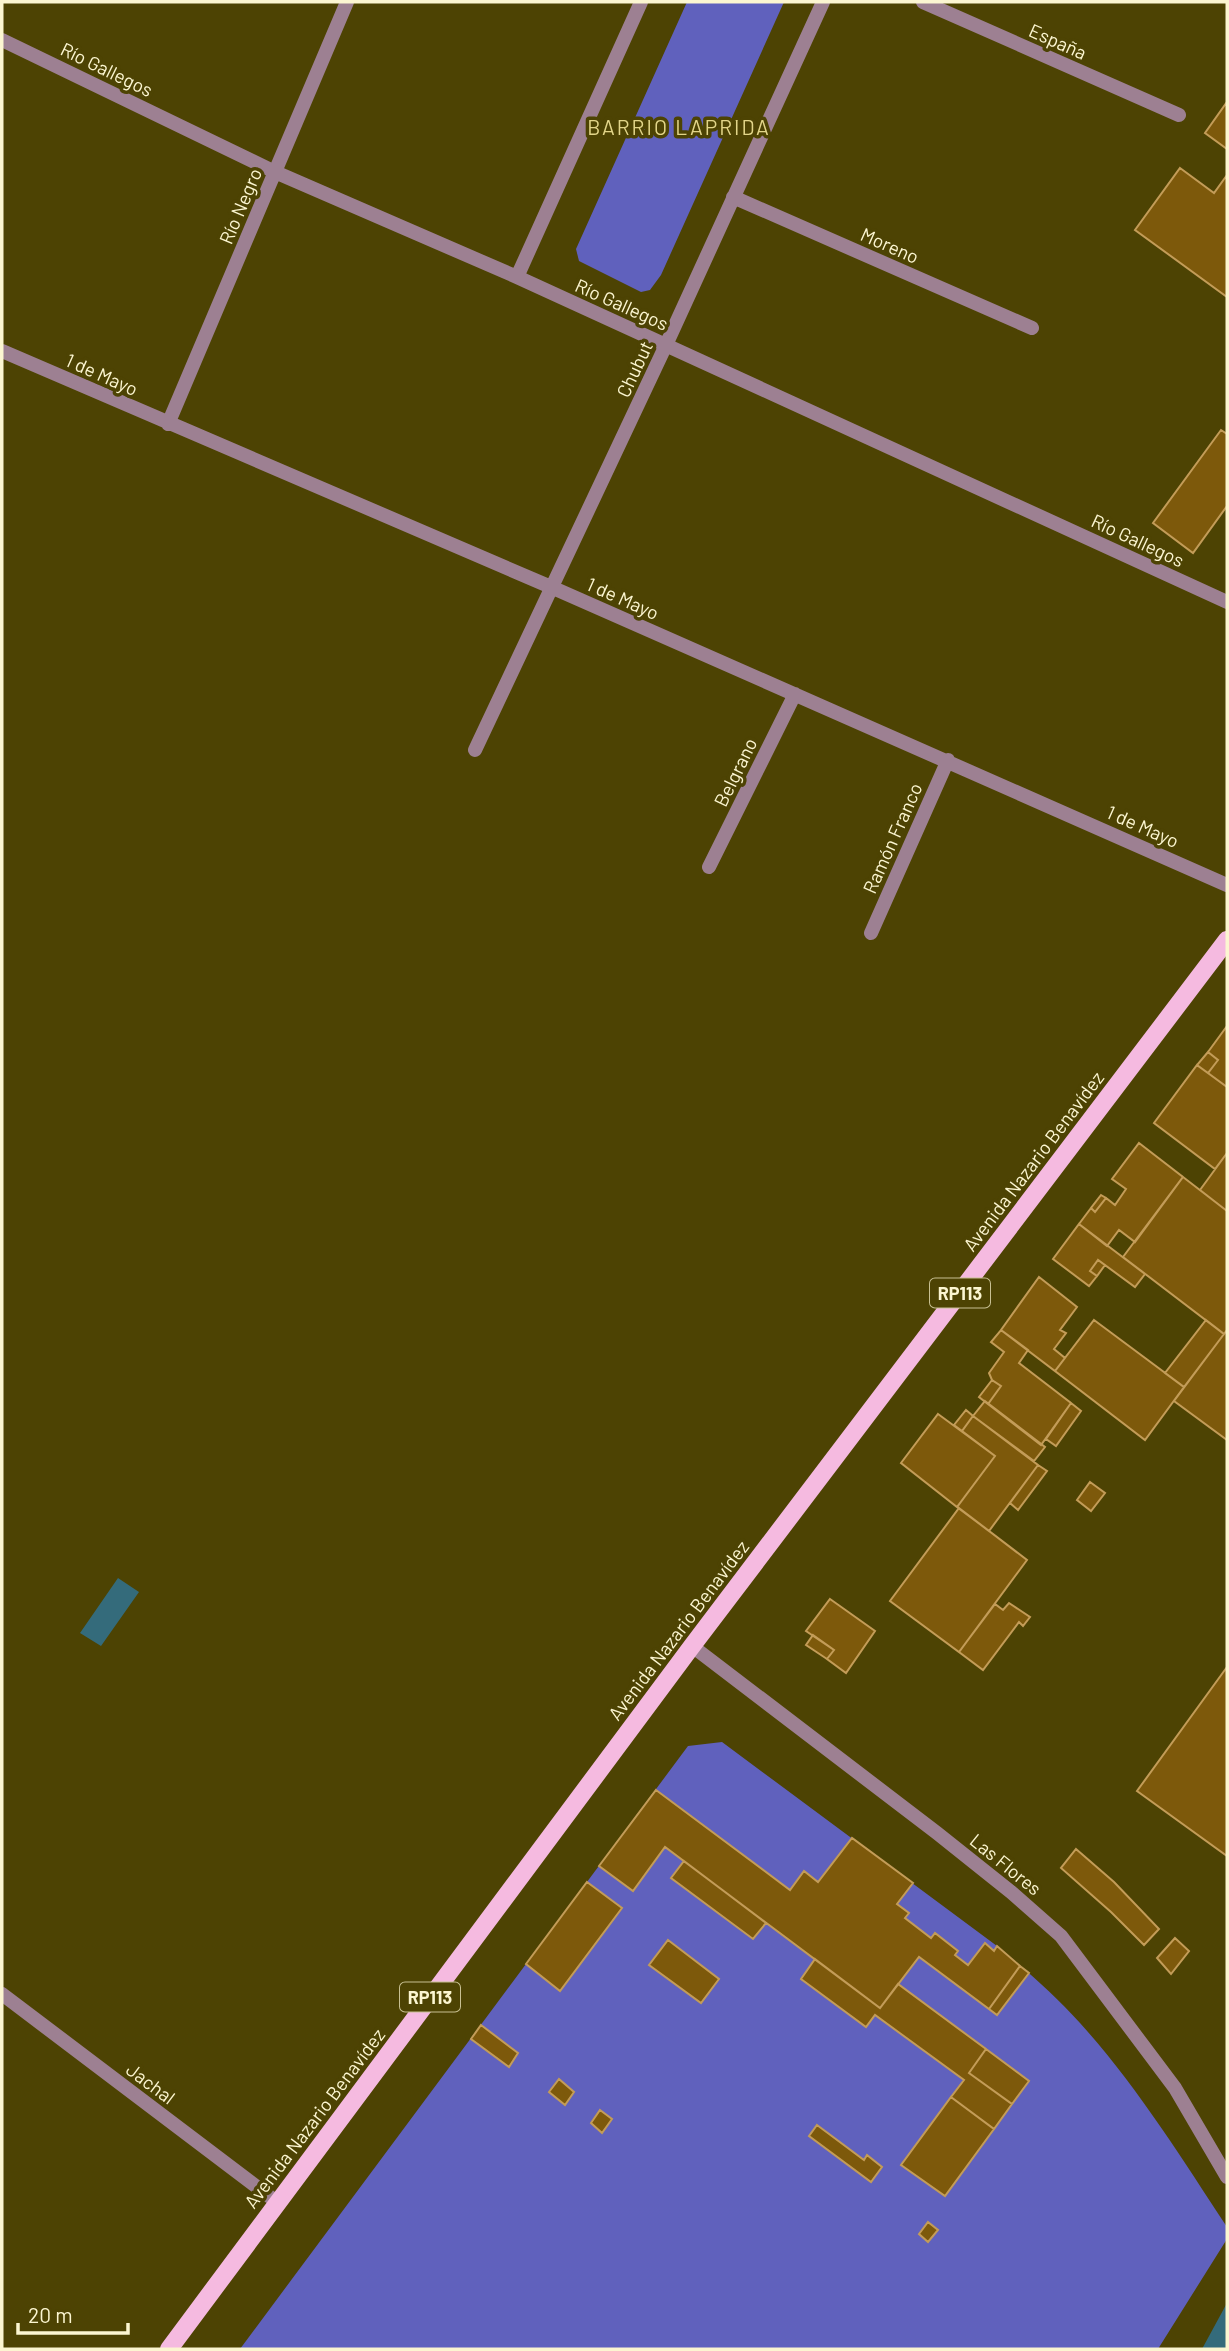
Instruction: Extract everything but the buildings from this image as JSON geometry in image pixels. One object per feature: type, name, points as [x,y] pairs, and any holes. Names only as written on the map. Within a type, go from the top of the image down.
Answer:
[{"type":"main road","name":"Avenida Nazario Benavídez","points":[[169,2349],[692,1646],[1227,940]]},
{"type":"street","name":"Río Negro","points":[[168,424],[347,2]]},
{"type":"street","points":[[517,277],[641,2]]},
{"type":"street","name":"Chubut","points":[[475,750],[666,345],[822,2]]},
{"type":"street","name":"España","points":[[923,2],[1179,115]]},
{"type":"street","name":"Río Gallegos","points":[[2,40],[275,172],[517,277],[1227,602]]},
{"type":"street","name":"Moreno","points":[[733,197],[1032,328]]},
{"type":"street","name":"1 de Mayo","points":[[2,351],[948,760],[1227,885]]},
{"type":"street","name":"Belgrano","points":[[709,867],[795,694]]},
{"type":"street","name":"Ramón Franco","points":[[871,933],[948,760]]},
{"type":"street","name":"Las Flores","points":[[692,1646],[937,1833],[1011,1892],[1060,1936],[1175,2088],[1227,2177]]},
{"type":"street","name":"Jachal","points":[[2,1994],[278,2203]]},
{"type":"shaded area","points":[[687,2],[784,2],[661,275],[650,290],[641,292],[579,261],[576,249]]},
{"type":"shaded area","points":[[722,1742],[1019,1964],[1080,2023],[1139,2096],[1227,2227],[1227,2239],[1158,2349],[240,2349],[688,1746]]},
{"type":"water","points":[[118,1578],[139,1592],[101,1646],[80,1633]]},
{"type":"water","points":[[1227,2303],[1227,2349],[1202,2349]]},
{"type":"district","name":"BARRIO LAPRIDA","points":[[679,126]]}]
